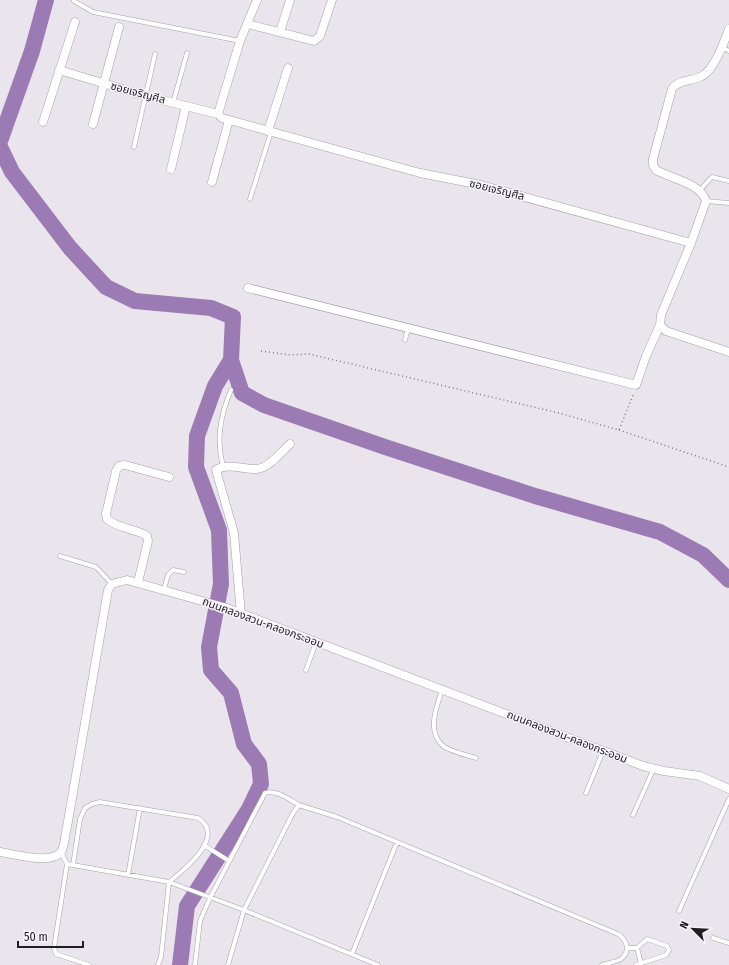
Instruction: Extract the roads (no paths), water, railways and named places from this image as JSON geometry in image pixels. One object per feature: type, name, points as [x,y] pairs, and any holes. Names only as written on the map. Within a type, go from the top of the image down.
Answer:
[{"type":"street","points":[[218,114],[240,41],[257,0]]},
{"type":"street","points":[[280,32],[290,0]]},
{"type":"street","points":[[248,24],[311,41],[317,40],[320,36],[332,0]]},
{"type":"street","points":[[43,122],[75,22]]},
{"type":"street","points":[[93,124],[119,27]]},
{"type":"street","points":[[248,288],[636,385],[646,356],[660,325],[661,315],[691,243],[706,201],[699,191],[656,170],[653,159],[672,88],[676,84],[700,78],[705,74],[726,49],[729,29]]},
{"type":"street","points":[[270,131],[288,68]]},
{"type":"street","name":"ซอยเจริญศีล","points":[[59,70],[146,96],[218,114],[222,118],[229,120],[420,173],[481,185],[691,243]]},
{"type":"street","points":[[172,169],[186,106]]},
{"type":"street","points":[[212,182],[229,120]]},
{"type":"street","points":[[660,325],[666,331],[729,352]]},
{"type":"street","points":[[241,614],[234,533],[216,472],[218,468],[223,467],[258,469],[270,462],[290,444]]},
{"type":"street","points":[[138,582],[148,541],[147,536],[140,531],[111,523],[107,519],[106,514],[116,471],[119,466],[125,464],[169,477]]},
{"type":"street","name":"ถนนคลองสวน-คลองกระออม","points":[[112,584],[127,580],[203,600],[603,750],[654,768],[700,776],[729,789]]},
{"type":"street","points":[[0,852],[52,858],[61,852],[67,828],[105,602],[108,590],[112,584]]},
{"type":"lane","points":[[74,1],[93,12],[240,41]]},
{"type":"lane","points":[[134,148],[155,54]]},
{"type":"lane","points":[[173,103],[187,54]]},
{"type":"lane","points":[[250,199],[270,131]]},
{"type":"lane","points":[[699,191],[712,177],[729,181]]},
{"type":"lane","points":[[706,201],[729,203]]},
{"type":"lane","points":[[405,340],[408,328]]},
{"type":"lane","points":[[223,467],[218,449],[220,423],[231,390]]},
{"type":"lane","points":[[60,556],[96,567],[112,584]]},
{"type":"lane","points":[[164,589],[170,572],[173,570],[184,572]]},
{"type":"lane","points":[[306,670],[316,642]]},
{"type":"lane","points":[[442,690],[435,717],[434,730],[441,745],[476,758]]},
{"type":"lane","points":[[586,793],[603,750]]},
{"type":"lane","points":[[633,814],[654,768]]},
{"type":"lane","points":[[195,965],[200,921],[208,898],[265,793],[269,792],[278,794],[299,805],[337,817],[618,934],[624,938],[626,948],[621,959],[602,965]]},
{"type":"lane","points":[[679,911],[729,799]]},
{"type":"lane","points":[[73,865],[80,818],[85,808],[100,802],[198,818],[205,823],[209,828],[208,836],[204,845],[194,860],[169,882],[161,957],[158,965]]},
{"type":"lane","points":[[228,965],[244,910],[293,813],[299,805]]},
{"type":"lane","points":[[128,875],[140,808]]},
{"type":"lane","points":[[352,954],[397,842]]},
{"type":"lane","points":[[204,845],[228,860]]},
{"type":"lane","points":[[61,852],[67,864],[54,948],[56,954],[89,965]]},
{"type":"lane","points":[[67,864],[169,882],[208,898],[244,910],[378,965]]},
{"type":"lane","points":[[712,938],[729,942]]},
{"type":"lane","points":[[626,948],[637,948],[648,939],[663,943],[668,950],[666,955],[636,965]]},
{"type":"lane","points":[[637,948],[641,963]]},
{"type":"waterway","points":[[0,141],[32,51],[46,0]]},
{"type":"waterway","points":[[0,147],[12,172],[70,248],[106,287],[135,301],[211,308],[233,317],[231,360],[242,393],[264,405],[385,447],[535,496],[660,532],[703,555],[729,580]]},
{"type":"waterway","points":[[180,965],[187,906],[249,809],[261,784],[259,764],[244,744],[231,693],[211,670],[209,647],[221,584],[219,530],[196,467],[197,436],[215,386],[231,360]]}]
